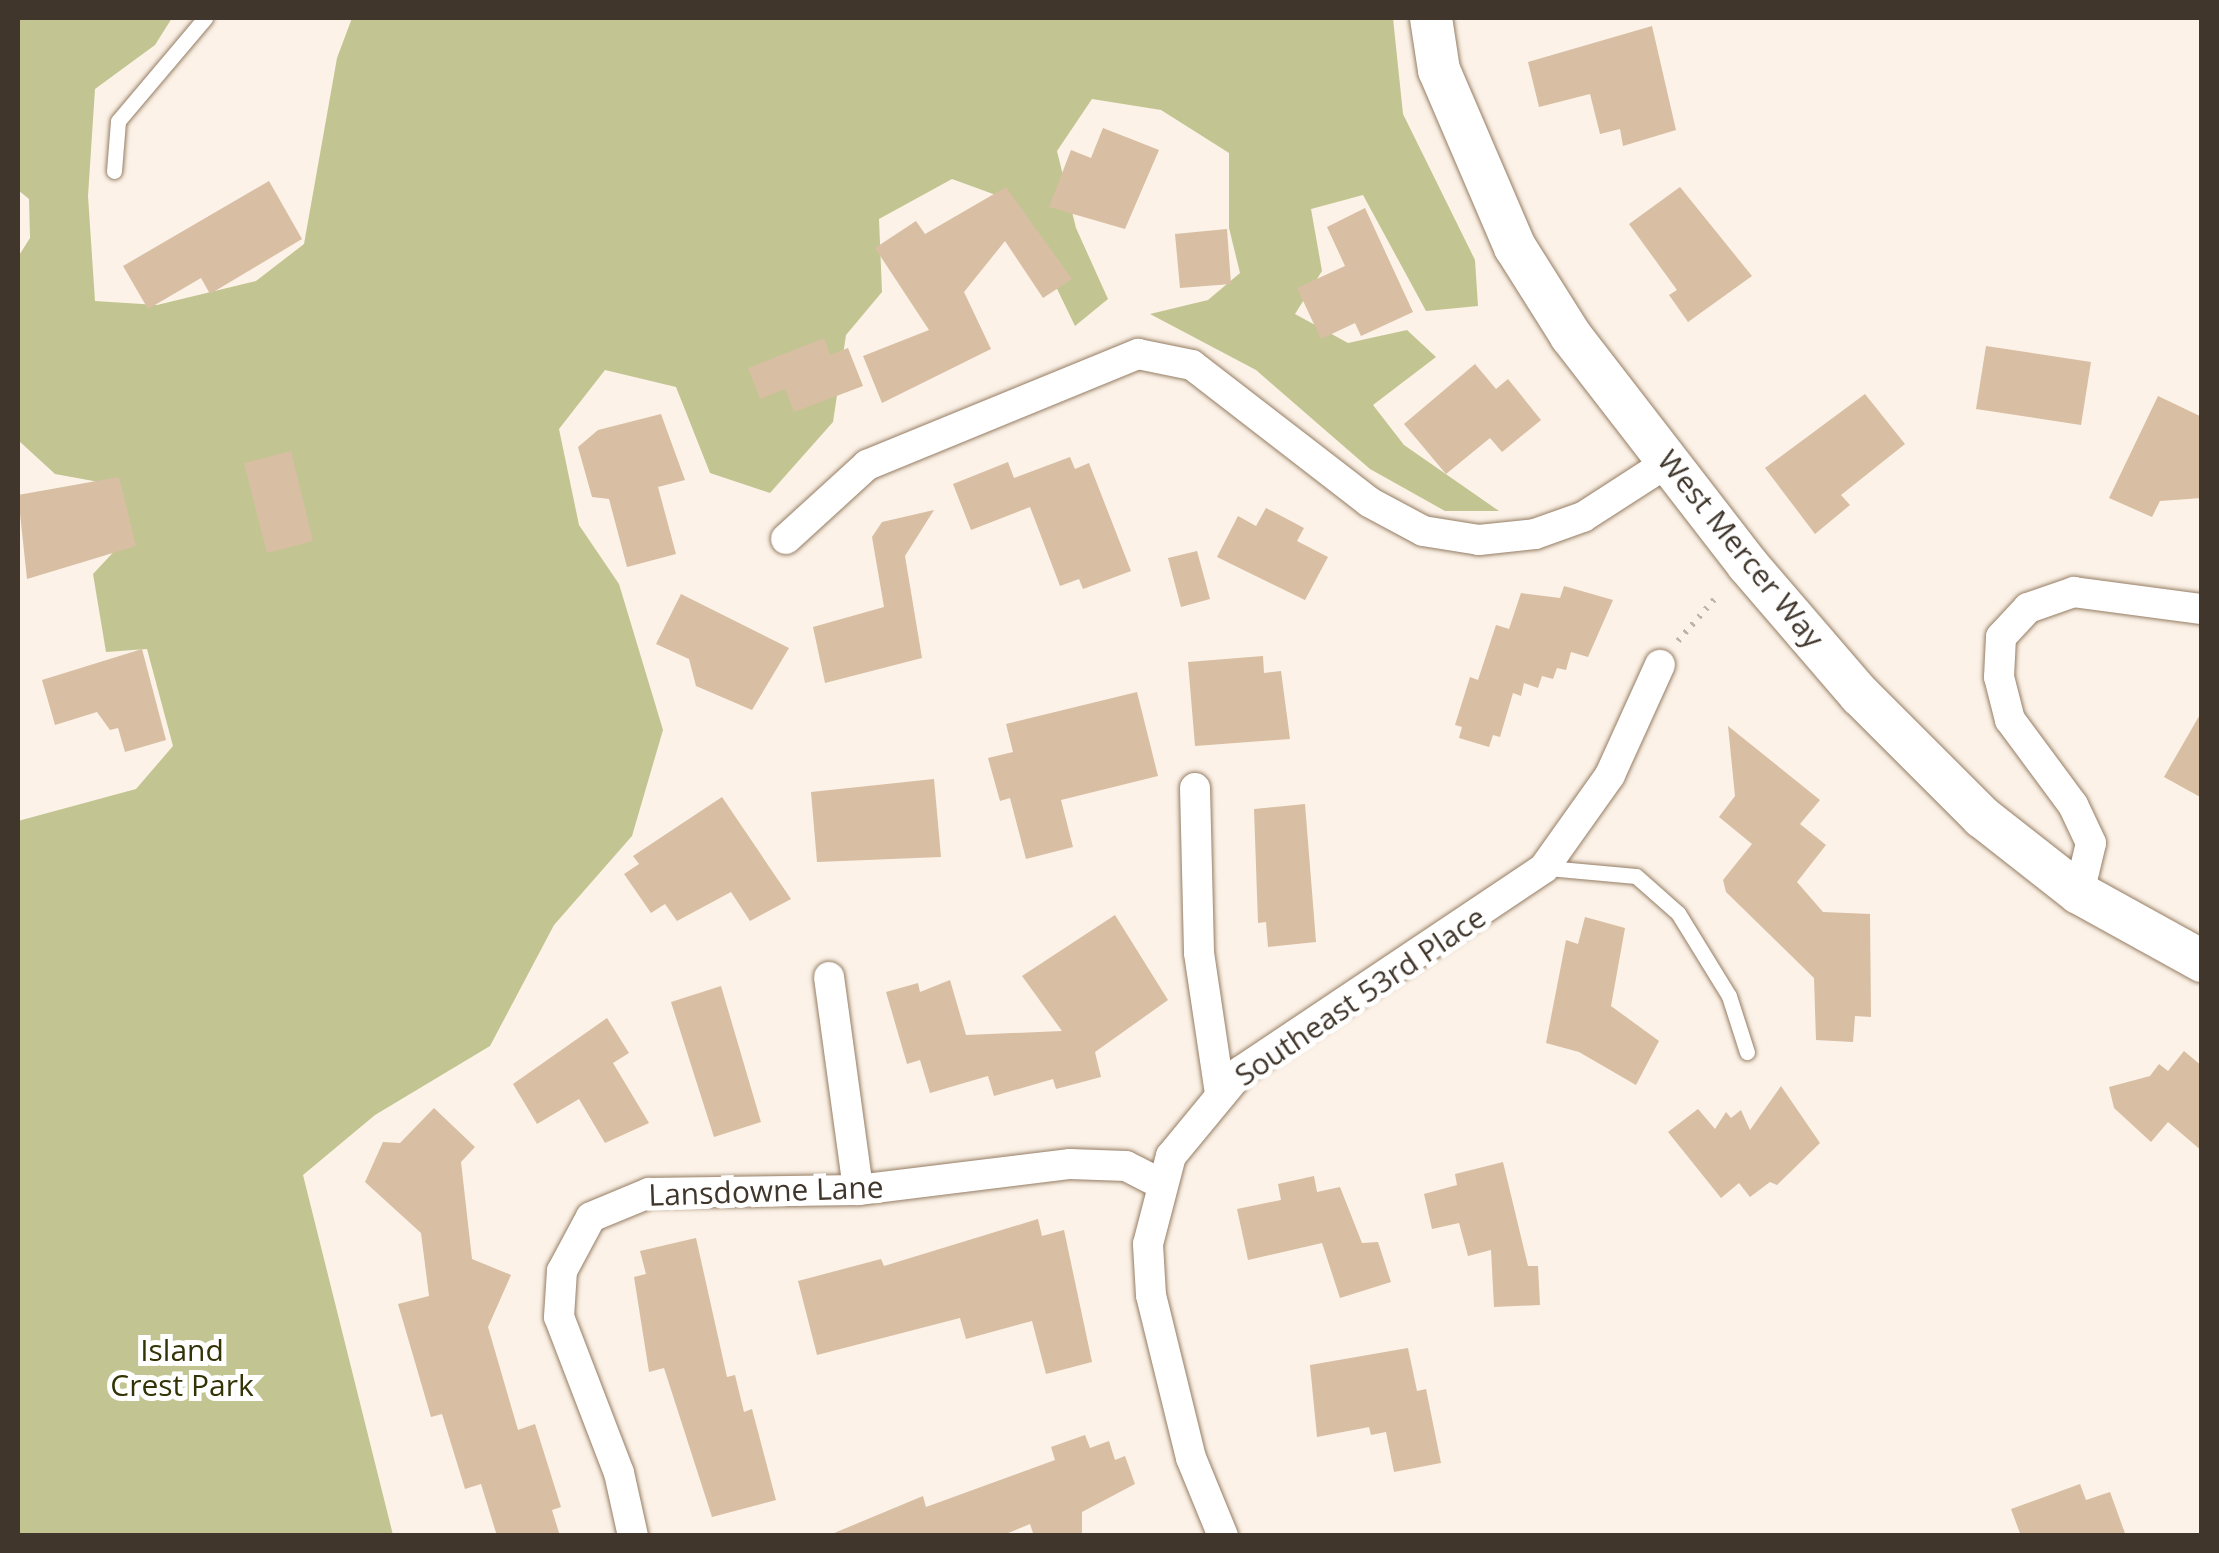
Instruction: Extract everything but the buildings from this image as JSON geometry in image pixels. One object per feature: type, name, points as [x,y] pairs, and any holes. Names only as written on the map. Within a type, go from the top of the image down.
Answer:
[{"type":"street","name":"West Mercer Way","points":[[1431,18],[1464,136],[1515,247],[1572,336],[1748,564],[1860,695],[1982,817],[2079,892],[2202,961]]},
{"type":"street","points":[[786,540],[867,465],[1138,354],[1192,365],[1370,502],[1422,531],[1479,540],[1535,534],[1582,517],[1670,460]]},
{"type":"street","points":[[2079,892],[2091,843],[2073,805],[2010,720],[1999,677],[2001,638],[2028,608],[2074,592],[2202,609]]},
{"type":"street","name":"Southeast 53rd Place","points":[[1224,1536],[1192,1458],[1151,1296],[1148,1244],[1160,1183],[1220,1094],[1241,1071],[1544,868],[1610,775],[1660,665]]},
{"type":"street","points":[[1196,788],[1199,952],[1220,1094]]},
{"type":"street","points":[[829,976],[858,1190]]},
{"type":"street","name":"Lansdowne Lane","points":[[633,1536],[620,1473],[559,1317],[574,1240],[591,1217],[648,1192],[858,1190],[1070,1164],[1126,1166],[1160,1183]]},
{"type":"lane","points":[[114,170],[118,121],[205,18]]},
{"type":"lane","points":[[1544,868],[1636,876],[1678,914],[1729,996],[1747,1052]]},
{"type":"path","points":[[1660,665],[1748,564]]},
{"type":"green space","name":"Island Crest Park","points":[[18,18],[172,18],[155,45],[95,89],[88,196],[95,301],[157,305],[256,281],[304,244],[337,58],[352,18],[1393,18],[1403,114],[1475,260],[1478,306],[1426,311],[1363,195],[1311,209],[1322,271],[1295,314],[1348,343],[1407,330],[1436,357],[1373,405],[1404,445],[1499,511],[1445,511],[1370,469],[1256,370],[1150,314],[1208,300],[1240,273],[1229,228],[1229,153],[1161,110],[1092,99],[1057,151],[1076,228],[1108,299],[1075,326],[1015,202],[952,179],[879,219],[882,292],[846,335],[833,422],[770,493],[710,473],[676,387],[605,370],[559,429],[579,525],[619,584],[663,730],[632,836],[554,925],[490,1046],[375,1115],[303,1175],[393,1535],[18,1536],[18,821],[136,789],[173,746],[147,649],[106,652],[93,574],[121,544],[110,484],[55,474],[18,440],[18,257],[30,238],[29,199],[18,190]]}]
